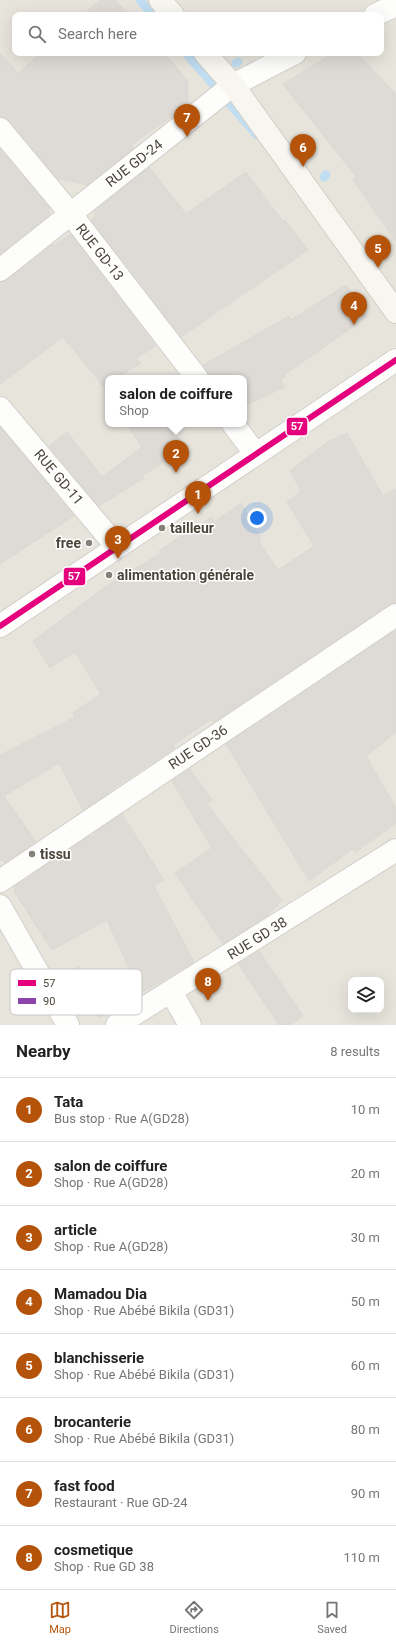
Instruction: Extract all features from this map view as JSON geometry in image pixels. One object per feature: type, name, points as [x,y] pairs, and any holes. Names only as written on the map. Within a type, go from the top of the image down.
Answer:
[{"type":"main road","points":[[160,0],[170,12]]},
{"type":"main road","points":[[208,56],[233,85],[396,312]]},
{"type":"street","points":[[381,12],[396,5]]},
{"type":"street","name":"RUE GD-24","points":[[0,270],[233,85],[289,56]]},
{"type":"street","name":"RUE GD-13","points":[[0,129],[70,213],[195,375]]},
{"type":"street","points":[[0,626],[255,453],[396,360]]},
{"type":"street","name":"RUE GD-11","points":[[0,408],[117,547]]},
{"type":"street","points":[[235,427],[255,453]]},
{"type":"street","name":"RUE GD-36","points":[[0,881],[396,615]]},
{"type":"street","name":"RUE GD 38","points":[[142,1010],[396,850]]},
{"type":"street","points":[[0,906],[36,969]]},
{"type":"street","points":[[171,992],[190,1025]]},
{"type":"street","points":[[62,1015],[68,1025]]},
{"type":"street","name":"RUE GD 38","points":[[117,1025],[133,1015]]},
{"type":"shaded area","points":[[0,0],[396,0],[396,1025],[0,1025]]},
{"type":"building","points":[[100,0],[115,0],[126,12],[86,12]]},
{"type":"building","points":[[0,53],[18,73],[38,56],[167,56],[188,81],[188,105],[131,145],[134,148],[87,185],[58,179],[10,121],[0,117]]},
{"type":"building","points":[[328,56],[360,56],[396,94],[396,242],[353,180],[357,178],[283,84]]},
{"type":"building","points":[[0,149],[49,207],[50,215],[0,254]]},
{"type":"building","points":[[149,167],[186,214],[246,172],[283,221],[285,220],[308,250],[181,337],[91,220],[95,217],[95,211]]},
{"type":"building","points":[[71,234],[156,346],[136,358],[141,363],[121,375],[105,375],[105,385],[103,386],[63,337],[0,384],[0,282],[8,280],[53,244],[54,246]]},
{"type":"building","points":[[346,285],[367,317],[284,375],[285,377],[280,381],[285,387],[247,405],[247,375],[208,375],[203,365],[289,316],[291,320]]},
{"type":"building","points":[[0,427],[74,516],[0,564]]},
{"type":"building","points":[[128,427],[171,427],[185,448],[142,476],[144,478],[99,506],[49,446],[67,432],[102,477],[142,447]]},
{"type":"building","points":[[347,433],[383,496],[396,489],[396,603],[389,605],[214,722],[211,719],[173,745],[175,748],[83,810],[59,763],[4,796],[36,842],[6,862],[0,860],[0,755],[75,717],[73,713],[101,694],[75,652],[50,668],[33,641],[105,587],[161,553],[159,551],[185,533],[187,536],[211,517],[214,522],[241,503],[261,538],[259,542],[278,570],[314,546],[287,502],[301,491],[290,471],[329,441]]},
{"type":"building","points":[[396,630],[396,732],[366,756],[396,808],[396,823],[356,852],[354,848],[309,881],[226,744]]},
{"type":"building","points":[[190,769],[212,800],[207,804],[282,901],[266,917],[223,944],[175,873],[212,848],[172,781]]},
{"type":"building","points":[[122,814],[164,880],[154,886],[194,962],[142,992],[142,969],[127,969],[129,968],[107,920],[52,950],[15,893],[14,887],[86,838],[96,835],[94,833]]},
{"type":"building","points":[[259,951],[303,1016],[290,1025],[279,1025],[238,964]]},
{"type":"waterway","points":[[140,0],[150,12]]},
{"type":"waterway","points":[[189,56],[257,135]]},
{"type":"transit line","name":"57","points":[[0,626],[396,360]]},
{"type":"place","name":"fast food","points":[[187,137]]},
{"type":"place","name":"brocanterie","points":[[303,167]]},
{"type":"place","name":"blanchisserie","points":[[378,268]]},
{"type":"place","name":"Mamadou Dia","points":[[354,325]]},
{"type":"place","name":"salon de coiffure","points":[[176,473]]},
{"type":"place","name":"Tata","points":[[198,514]]},
{"type":"place","name":"tailleur","points":[[162,528]]},
{"type":"place","name":"free","points":[[89,543]]},
{"type":"place","name":"article","points":[[118,559]]},
{"type":"place","name":"alimentation générale","points":[[109,575]]},
{"type":"place","name":"tissu","points":[[32,854]]},
{"type":"place","name":"cosmetique","points":[[208,1001]]}]
